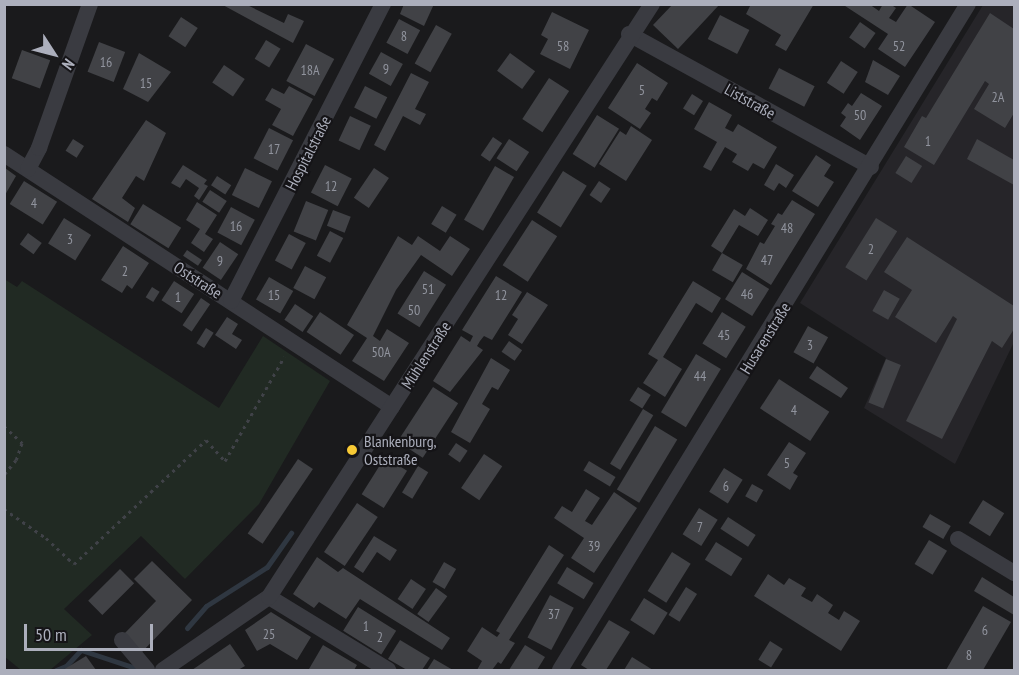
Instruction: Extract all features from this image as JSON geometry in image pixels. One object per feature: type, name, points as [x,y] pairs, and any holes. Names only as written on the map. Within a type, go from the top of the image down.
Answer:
[{"type":"street","points":[[28,169],[90,4]]},
{"type":"street","name":"Hospitalstraße","points":[[231,301],[383,4]]},
{"type":"street","name":"Mühlenstraße","points":[[163,670],[269,597],[629,34],[652,4]]},
{"type":"street","name":"Husarenstraße","points":[[560,670],[871,167],[968,4]]},
{"type":"street","name":"Liststraße","points":[[629,34],[871,167]]},
{"type":"street","name":"Oststraße","points":[[4,154],[392,406]]},
{"type":"street","points":[[958,539],[1014,573]]},
{"type":"street","points":[[269,597],[388,670]]},
{"type":"street","points":[[122,640],[147,670]]},
{"type":"path","points":[[4,509],[46,538],[74,564],[206,440],[225,461],[293,342]]},
{"type":"path","points":[[4,426],[22,443],[16,460],[4,475]]},
{"type":"shaded area","points":[[983,5],[1014,5],[1014,342],[955,464],[864,408],[886,358],[800,303]]},
{"type":"shaded area","points":[[4,279],[17,287],[22,281],[219,408],[263,336],[330,381],[259,504],[185,579],[141,536],[64,609],[92,635],[50,670],[21,670],[5,657]]},
{"type":"building","points":[[221,4],[245,4],[284,23],[288,14],[304,21],[293,43]]},
{"type":"building","points":[[404,4],[434,4],[424,26],[400,14]]},
{"type":"building","points":[[673,4],[720,4],[678,49],[653,25]]},
{"type":"building","points":[[751,4],[814,4],[786,51],[775,45],[781,35],[746,14]]},
{"type":"building","points":[[842,4],[869,4],[879,11],[883,4],[890,4],[896,8],[889,18],[896,22],[908,4],[935,22],[905,67],[878,49],[888,34]]},
{"type":"building","points":[[552,12],[589,30],[570,69],[540,54],[548,39],[541,35]]},
{"type":"building","points":[[990,13],[1014,29],[1014,113],[1005,128],[974,109],[989,84],[985,81],[934,165],[904,147],[922,116],[926,118]]},
{"type":"building","points":[[720,15],[749,30],[737,54],[708,39]]},
{"type":"building","points":[[181,17],[198,28],[185,47],[168,36]]},
{"type":"building","points":[[399,19],[420,30],[408,54],[386,43]]},
{"type":"building","points":[[860,22],[876,33],[865,48],[849,38]]},
{"type":"building","points":[[436,25],[452,34],[430,72],[415,63]]},
{"type":"building","points":[[266,40],[281,49],[269,68],[255,59]]},
{"type":"building","points":[[99,42],[125,52],[114,82],[88,72]]},
{"type":"building","points":[[306,44],[334,59],[315,96],[286,81]]},
{"type":"building","points":[[22,50],[50,60],[40,88],[12,78]]},
{"type":"building","points":[[381,52],[403,64],[391,86],[369,74]]},
{"type":"building","points":[[139,53],[171,72],[148,102],[123,89]]},
{"type":"building","points":[[510,53],[535,71],[522,89],[497,71]]},
{"type":"building","points":[[873,60],[900,76],[888,95],[865,82]]},
{"type":"building","points":[[841,61],[858,72],[844,94],[827,83]]},
{"type":"building","points":[[637,63],[668,83],[657,101],[652,98],[645,109],[651,113],[640,129],[608,108]]},
{"type":"building","points":[[224,65],[245,79],[233,96],[212,82]]},
{"type":"building","points":[[779,68],[815,86],[804,107],[769,88]]},
{"type":"building","points":[[411,73],[429,82],[415,109],[426,114],[420,125],[403,116],[385,151],[374,145]]},
{"type":"building","points":[[549,78],[569,91],[542,132],[522,119]]},
{"type":"building","points":[[289,86],[313,99],[293,136],[272,125],[281,109],[265,100],[272,88],[284,94]]},
{"type":"building","points":[[365,86],[387,97],[376,119],[354,107]]},
{"type":"building","points":[[861,93],[882,106],[860,140],[840,126],[846,117],[841,113],[848,103],[852,106]]},
{"type":"building","points":[[692,94],[703,101],[694,115],[683,108]]},
{"type":"building","points":[[709,102],[732,115],[725,128],[733,132],[738,124],[777,147],[764,169],[753,163],[748,171],[732,162],[737,154],[725,147],[711,171],[703,167],[717,142],[694,129]]},
{"type":"building","points":[[597,115],[619,129],[595,168],[573,154]]},
{"type":"building","points":[[350,116],[371,126],[359,150],[339,140]]},
{"type":"building","points":[[146,120],[166,133],[144,181],[136,176],[122,198],[135,208],[128,222],[92,199]]},
{"type":"building","points":[[631,126],[652,140],[626,181],[599,164],[620,131],[626,135]]},
{"type":"building","points":[[269,128],[293,140],[278,171],[254,158]]},
{"type":"building","points":[[493,137],[502,143],[490,161],[481,155]]},
{"type":"building","points":[[73,139],[84,146],[77,158],[66,151]]},
{"type":"building","points":[[509,139],[529,152],[517,171],[496,158]]},
{"type":"building","points":[[977,139],[1014,160],[1014,185],[967,159]]},
{"type":"building","points":[[816,155],[831,165],[824,176],[834,182],[818,207],[792,191]]},
{"type":"building","points":[[906,156],[922,166],[912,183],[895,173]]},
{"type":"building","points":[[776,164],[794,175],[786,188],[779,183],[774,191],[764,185]]},
{"type":"building","points":[[183,165],[207,180],[204,184],[208,186],[199,200],[194,196],[199,188],[186,179],[180,188],[171,183]]},
{"type":"building","points":[[325,165],[352,179],[338,206],[311,193]]},
{"type":"building","points":[[495,166],[514,177],[483,231],[464,220]]},
{"type":"building","points":[[5,168],[16,176],[5,195]]},
{"type":"building","points":[[245,168],[272,181],[259,208],[232,195]]},
{"type":"building","points":[[374,168],[389,178],[369,208],[354,198]]},
{"type":"building","points":[[563,171],[587,186],[561,227],[537,213]]},
{"type":"building","points":[[217,176],[231,185],[225,194],[211,185]]},
{"type":"building","points":[[24,181],[57,202],[43,225],[10,204]]},
{"type":"building","points":[[599,181],[611,189],[601,203],[589,195]]},
{"type":"building","points":[[210,190],[227,201],[219,213],[202,202]]},
{"type":"building","points":[[792,200],[815,214],[771,285],[746,269],[760,242],[764,244],[775,226],[771,224],[778,213],[782,215]]},
{"type":"building","points":[[306,201],[328,210],[316,241],[294,232]]},
{"type":"building","points":[[197,202],[217,215],[205,234],[213,239],[204,252],[191,243],[200,229],[186,220]]},
{"type":"building","points":[[143,204],[181,228],[168,248],[130,224]]},
{"type":"building","points":[[442,206],[457,215],[446,233],[431,224]]},
{"type":"building","points":[[231,207],[255,220],[241,245],[217,233]]},
{"type":"building","points":[[750,208],[768,220],[758,236],[739,225],[722,253],[711,246],[734,209],[745,216]]},
{"type":"building","points":[[333,210],[351,217],[345,233],[327,226]]},
{"type":"building","points":[[64,218],[91,235],[75,260],[48,243]]},
{"type":"building","points":[[876,218],[897,231],[866,280],[845,267]]},
{"type":"building","points":[[532,220],[557,236],[528,282],[503,265]]},
{"type":"building","points":[[330,231],[343,238],[330,263],[317,256]]},
{"type":"building","points":[[28,233],[42,243],[34,254],[20,244]]},
{"type":"building","points":[[289,234],[306,243],[292,269],[275,260]]},
{"type":"building","points":[[398,236],[412,245],[418,236],[440,251],[450,236],[470,249],[452,276],[421,255],[396,290],[373,336],[380,341],[387,329],[409,343],[384,381],[352,361],[367,338],[347,325]]},
{"type":"building","points":[[907,237],[1014,306],[1014,329],[1002,348],[992,341],[942,439],[906,421],[957,319],[953,316],[936,343],[895,317],[912,290],[884,272]]},
{"type":"building","points":[[220,242],[238,254],[221,280],[203,268]]},
{"type":"building","points":[[123,246],[149,263],[132,289],[127,285],[122,293],[101,280]]},
{"type":"building","points":[[187,250],[202,260],[198,266],[183,256]]},
{"type":"building","points":[[722,253],[743,265],[733,282],[712,270]]},
{"type":"building","points":[[305,266],[326,277],[314,299],[293,288]]},
{"type":"building","points":[[424,271],[446,285],[420,327],[398,313]]},
{"type":"building","points":[[742,272],[769,289],[752,316],[725,299]]},
{"type":"building","points":[[496,276],[522,292],[492,340],[484,336],[480,341],[477,346],[483,350],[450,392],[433,381],[461,336],[470,342],[473,336],[462,330]]},
{"type":"building","points":[[269,277],[293,291],[280,314],[256,300]]},
{"type":"building","points":[[174,281],[194,294],[182,313],[161,300]]},
{"type":"building","points":[[693,281],[721,298],[712,313],[696,303],[663,357],[682,369],[665,397],[643,383],[658,360],[648,354]]},
{"type":"building","points":[[152,287],[160,292],[153,302],[146,297]]},
{"type":"building","points":[[884,290],[900,299],[888,320],[872,311]]},
{"type":"building","points":[[527,292],[548,305],[522,344],[508,335],[518,319],[512,315]]},
{"type":"building","points":[[201,298],[210,304],[192,332],[183,325]]},
{"type":"building","points":[[295,304],[313,316],[303,332],[284,320]]},
{"type":"building","points":[[320,312],[354,335],[341,355],[307,332]]},
{"type":"building","points":[[722,312],[746,327],[726,358],[702,343]]},
{"type":"building","points":[[227,317],[238,324],[232,334],[242,340],[236,349],[215,335]]},
{"type":"building","points":[[808,326],[828,337],[814,363],[793,352]]},
{"type":"building","points":[[206,328],[214,333],[204,348],[196,343]]},
{"type":"building","points":[[509,341],[522,350],[515,361],[502,352]]},
{"type":"building","points":[[696,354],[721,369],[686,427],[661,412]]},
{"type":"building","points":[[491,358],[510,370],[498,390],[492,387],[482,404],[490,409],[470,443],[451,432]]},
{"type":"building","points":[[886,359],[901,365],[883,409],[868,403]]},
{"type":"building","points":[[817,366],[848,388],[841,398],[809,378]]},
{"type":"building","points":[[779,379],[829,412],[810,441],[760,408]]},
{"type":"building","points":[[433,387],[458,403],[423,458],[398,442]]},
{"type":"building","points":[[638,387],[651,395],[642,409],[630,401]]},
{"type":"building","points":[[643,409],[653,415],[620,470],[610,464]]},
{"type":"building","points":[[655,426],[677,439],[639,503],[617,489]]},
{"type":"building","points":[[789,442],[806,453],[793,473],[798,476],[790,490],[767,475]]},
{"type":"building","points":[[456,443],[468,451],[460,462],[448,455]]},
{"type":"building","points":[[484,454],[502,466],[479,500],[461,488]]},
{"type":"building","points":[[385,457],[407,471],[384,508],[362,494]]},
{"type":"building","points":[[298,459],[313,469],[263,544],[248,534]]},
{"type":"building","points":[[589,461],[616,477],[610,486],[583,470]]},
{"type":"building","points":[[418,466],[428,472],[412,499],[402,493]]},
{"type":"building","points":[[724,468],[743,480],[728,503],[709,492]]},
{"type":"building","points":[[752,484],[763,490],[757,503],[745,496]]},
{"type":"building","points":[[586,489],[600,498],[585,521],[592,525],[614,492],[637,508],[594,573],[571,558],[584,538],[554,518],[562,506],[572,512]]},
{"type":"building","points":[[983,500],[1004,513],[990,536],[969,523]]},
{"type":"building","points":[[357,503],[378,517],[345,566],[324,552]]},
{"type":"building","points":[[699,508],[718,520],[701,546],[683,534]]},
{"type":"building","points":[[930,514],[951,526],[943,539],[922,527]]},
{"type":"building","points":[[728,517],[756,535],[748,547],[720,529]]},
{"type":"building","points":[[374,536],[397,550],[390,561],[377,552],[363,573],[354,567]]},
{"type":"building","points":[[929,540],[947,551],[933,575],[915,564]]},
{"type":"building","points":[[716,542],[742,558],[731,576],[705,560]]},
{"type":"building","points":[[549,545],[564,555],[509,640],[515,643],[501,664],[498,662],[492,670],[477,670],[482,661],[467,651],[482,627],[497,637],[500,633],[496,631]]},
{"type":"building","points":[[672,552],[691,564],[666,603],[648,591]]},
{"type":"building","points":[[317,557],[338,572],[343,568],[450,638],[442,650],[360,599],[346,619],[319,602],[314,608],[293,594]]},
{"type":"building","points":[[152,561],[192,600],[142,652],[124,634],[156,601],[134,579]]},
{"type":"building","points":[[444,562],[456,569],[445,589],[432,582]]},
{"type":"building","points":[[567,567],[594,583],[584,599],[557,583]]},
{"type":"building","points":[[120,569],[134,583],[102,615],[88,601]]},
{"type":"building","points":[[768,574],[784,585],[789,578],[806,588],[801,596],[812,602],[817,594],[833,605],[828,613],[839,620],[844,611],[860,621],[841,651],[754,596]]},
{"type":"building","points":[[982,577],[1014,597],[1014,615],[974,591]]},
{"type":"building","points":[[411,579],[426,589],[413,609],[398,599]]},
{"type":"building","points":[[686,587],[697,594],[680,622],[669,615]]},
{"type":"building","points":[[436,588],[447,596],[429,622],[417,614]]},
{"type":"building","points":[[550,595],[574,608],[551,650],[527,637]]},
{"type":"building","points":[[644,598],[668,613],[654,635],[630,620]]},
{"type":"building","points":[[983,606],[1011,622],[983,670],[946,670]]},
{"type":"building","points":[[358,607],[396,631],[381,655],[343,631]]},
{"type":"building","points":[[271,612],[311,637],[297,660],[270,644],[257,651],[245,630]]},
{"type":"building","points":[[609,620],[630,632],[606,670],[589,670],[581,665]]},
{"type":"building","points":[[400,640],[430,658],[422,670],[407,670],[388,659]]},
{"type":"building","points":[[770,641],[783,649],[771,668],[758,660]]},
{"type":"building","points":[[230,644],[245,666],[238,670],[192,670]]},
{"type":"building","points":[[323,645],[357,665],[354,670],[309,669]]},
{"type":"building","points":[[525,645],[545,657],[537,670],[509,670]]},
{"type":"building","points":[[86,656],[96,670],[63,670]]},
{"type":"building","points":[[632,657],[653,670],[624,670]]},
{"type":"building","points":[[434,659],[453,670],[427,670]]},
{"type":"waterway","points":[[187,628],[206,606],[267,567],[291,533]]},
{"type":"waterway","points":[[56,670],[66,666],[81,650],[135,668]]},
{"type":"place","name":"Blankenburg, Oststraße","points":[[352,450]]}]
